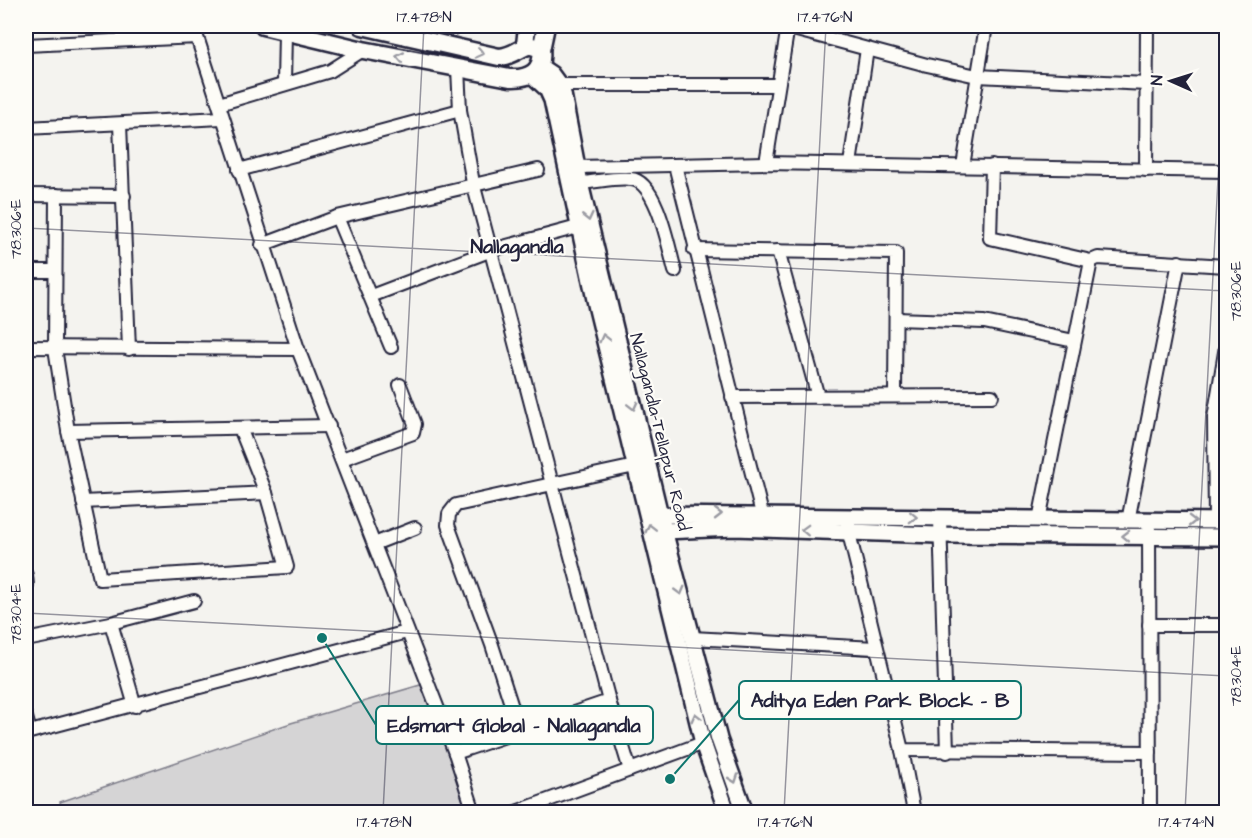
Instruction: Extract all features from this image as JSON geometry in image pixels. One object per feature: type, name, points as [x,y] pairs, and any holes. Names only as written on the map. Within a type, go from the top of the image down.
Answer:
[{"type":"main road","points":[[263,26],[363,50],[510,78],[526,78],[546,26]]},
{"type":"main road","points":[[362,26],[499,57],[516,54],[534,59]]},
{"type":"main road","points":[[527,26],[534,59]]},
{"type":"street","points":[[766,163],[786,26],[977,76],[1147,84]]},
{"type":"street","points":[[963,166],[986,26]]},
{"type":"street","points":[[1146,170],[1147,26]]},
{"type":"street","points":[[284,84],[285,32]]},
{"type":"street","points":[[26,45],[197,37],[262,245],[298,349],[454,753],[474,813]]},
{"type":"street","points":[[850,164],[867,49]]},
{"type":"street","points":[[219,104],[330,71],[363,50]]},
{"type":"street","points":[[534,59],[552,74],[560,85],[777,85]]},
{"type":"street","name":"Nallagandla-Tellapur Road","points":[[534,59],[552,100],[578,227],[603,308],[719,739],[745,813]]},
{"type":"street","points":[[458,68],[460,110],[472,183],[492,250],[609,701],[630,770]]},
{"type":"street","name":"Nallagandla-Tellapur Road","points":[[560,85],[635,466],[703,743],[727,813]]},
{"type":"street","points":[[239,170],[460,110]]},
{"type":"street","points":[[26,128],[222,118]]},
{"type":"street","points":[[120,124],[129,349]]},
{"type":"street","points":[[577,167],[766,163],[1227,171]]},
{"type":"street","points":[[675,165],[694,249],[762,514]]},
{"type":"street","points":[[992,166],[990,238],[1092,261],[1098,258],[1227,266]]},
{"type":"street","points":[[262,245],[337,217],[472,183],[538,170]]},
{"type":"street","points":[[580,183],[633,178],[644,184],[653,197],[675,271]]},
{"type":"street","points":[[26,195],[124,196]]},
{"type":"street","points":[[56,195],[55,348],[68,431],[100,579],[287,567],[266,493],[240,428]]},
{"type":"street","points":[[337,217],[391,347]]},
{"type":"street","points":[[371,296],[492,250],[578,227]]},
{"type":"street","points":[[694,249],[896,253],[896,396]]},
{"type":"street","points":[[778,251],[818,397]]},
{"type":"street","points":[[1039,520],[1092,261]]},
{"type":"street","points":[[1128,521],[1179,262]]},
{"type":"street","points":[[26,271],[54,271]]},
{"type":"street","points":[[896,319],[984,322],[1074,341]]},
{"type":"street","points":[[664,531],[734,528],[848,532],[1039,520],[1128,521],[1149,529],[1221,521],[1220,418],[1227,346]]},
{"type":"street","points":[[26,348],[298,349]]},
{"type":"street","points":[[342,459],[413,433],[415,424],[400,385]]},
{"type":"street","points":[[732,397],[992,396]]},
{"type":"street","points":[[68,431],[329,426]]},
{"type":"street","points":[[520,732],[492,645],[447,520],[456,505],[635,466]]},
{"type":"street","points":[[83,502],[266,493]]},
{"type":"street","points":[[660,515],[846,515],[941,526],[1149,529],[1227,537]]},
{"type":"street","points":[[846,515],[875,648],[902,750],[914,813]]},
{"type":"street","points":[[941,526],[947,752]]},
{"type":"street","points":[[374,544],[415,528]]},
{"type":"street","points":[[1149,529],[1150,813]]},
{"type":"street","points":[[26,640],[111,623],[194,601]]},
{"type":"street","points":[[111,623],[135,706]]},
{"type":"street","points":[[1149,625],[1227,625]]},
{"type":"street","points":[[26,717],[30,732],[407,632]]},
{"type":"street","points":[[692,638],[875,648]]},
{"type":"street","points":[[454,753],[609,701]]},
{"type":"street","points":[[516,813],[547,807],[630,770],[703,743]]},
{"type":"street","points":[[902,750],[1150,752]]},
{"type":"shaded area","points":[[434,681],[480,812],[63,812],[60,802],[291,723]]},
{"type":"place","name":"Edsmart Global - Nallagandla","points":[[322,638]]},
{"type":"place","name":"Aditya Eden Park Block - B","points":[[670,779]]},
{"type":"district","name":"Nallagandla","points":[[517,247]]}]
